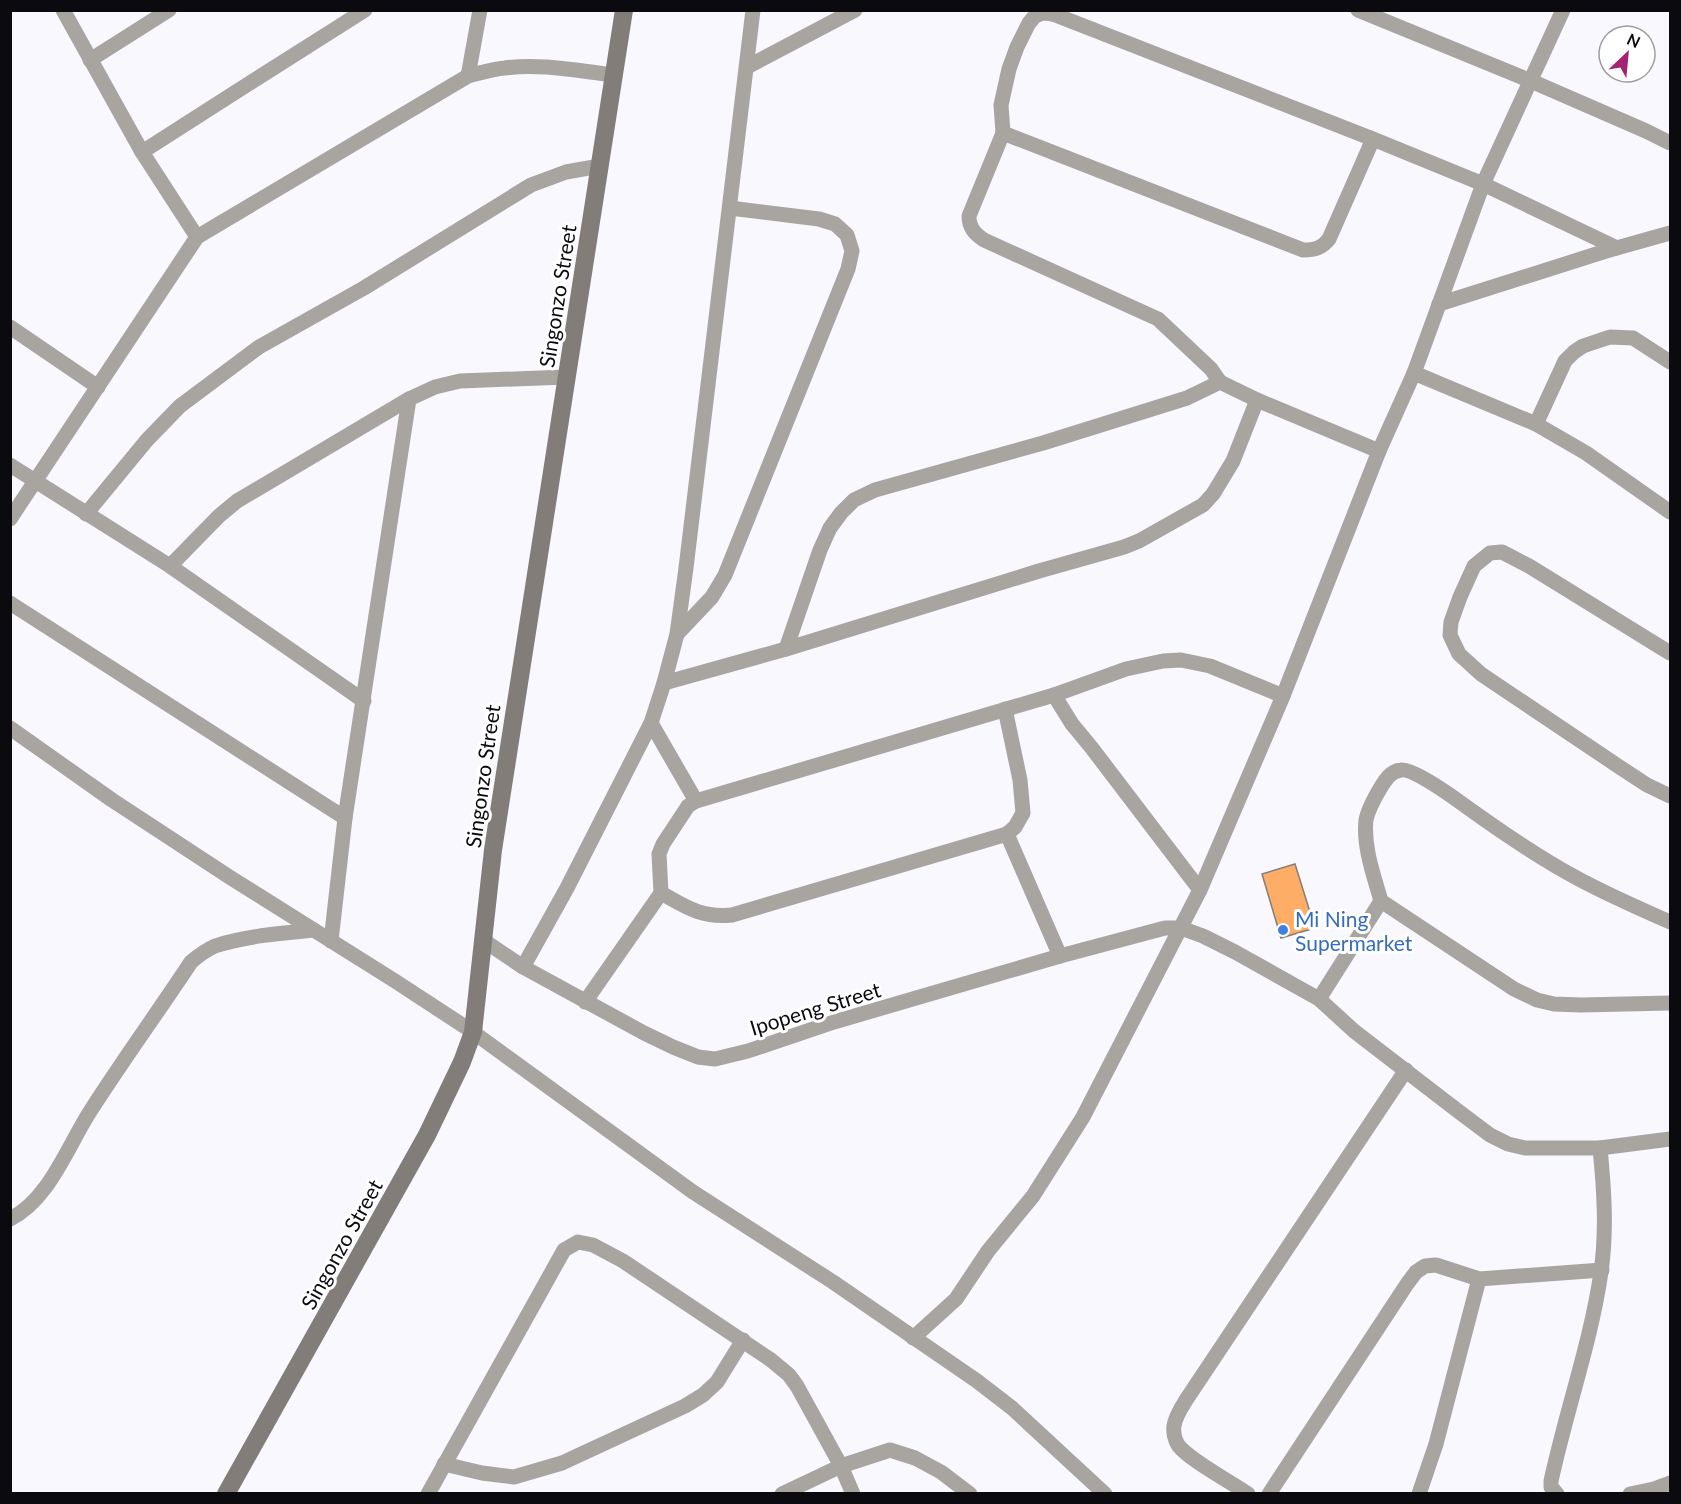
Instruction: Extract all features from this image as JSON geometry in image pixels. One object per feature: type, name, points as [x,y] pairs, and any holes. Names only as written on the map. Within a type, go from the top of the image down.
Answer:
[{"type":"street","points":[[63,10],[142,152],[197,237]]},
{"type":"street","points":[[90,60],[169,10]]},
{"type":"street","points":[[142,152],[365,10]]},
{"type":"street","points":[[468,76],[480,10]]},
{"type":"street","name":"Singonzo Street","points":[[226,1494],[427,1135],[462,1062],[472,1032],[493,850],[624,10]]},
{"type":"street","points":[[523,967],[567,888],[651,723],[677,634],[753,10]]},
{"type":"street","points":[[747,67],[855,10]]},
{"type":"street","points":[[1358,10],[1531,81],[1671,143]]},
{"type":"street","points":[[913,1338],[956,1299],[988,1251],[1033,1196],[1083,1117],[1200,890],[1283,696],[1379,451],[1414,373],[1483,184],[1563,10]]},
{"type":"street","points":[[1379,451],[1220,382],[1211,369],[1158,320],[1040,267],[976,235],[969,223],[969,216],[1004,133],[1001,105],[1017,47],[1035,16],[1054,12],[1373,139],[1483,184],[1617,248]]},
{"type":"street","points":[[10,519],[197,237],[468,76],[517,67],[614,75]]},
{"type":"street","points":[[1004,133],[1304,250],[1313,250],[1325,244],[1329,239],[1373,139]]},
{"type":"street","points":[[86,514],[147,440],[180,406],[259,347],[364,288],[531,185],[566,172],[600,166]]},
{"type":"street","points":[[677,634],[712,597],[725,575],[848,269],[852,251],[847,235],[835,224],[819,219],[730,208]]},
{"type":"street","points":[[1439,304],[1671,233]]},
{"type":"street","points":[[10,327],[98,387]]},
{"type":"street","points":[[1536,424],[1565,361],[1583,345],[1610,337],[1633,338],[1671,362]]},
{"type":"street","points":[[1414,373],[1536,424],[1586,453],[1671,512]]},
{"type":"street","points":[[170,566],[237,501],[409,399],[435,387],[460,381],[566,376]]},
{"type":"street","points":[[786,649],[820,550],[830,528],[854,501],[875,490],[1043,443],[1187,398],[1220,382]]},
{"type":"street","points":[[331,941],[345,818],[409,399]]},
{"type":"street","points":[[664,683],[786,649],[1139,541],[1203,505],[1213,494],[1233,461],[1257,400]]},
{"type":"street","points":[[10,465],[170,566],[364,701]]},
{"type":"street","points":[[1671,653],[1529,566],[1502,552],[1490,553],[1474,566],[1451,622],[1450,634],[1459,654],[1481,674],[1647,785],[1671,796]]},
{"type":"street","points":[[10,603],[345,818]]},
{"type":"street","points":[[585,1002],[661,892],[659,854],[688,806],[696,801],[1054,695],[1126,669],[1163,661],[1181,660],[1209,666],[1283,696]]},
{"type":"street","points":[[1054,695],[1071,724],[1200,890]]},
{"type":"street","points":[[661,892],[700,913],[716,916],[732,915],[1006,834],[1015,827],[1023,813],[1020,780],[1005,710]]},
{"type":"street","points":[[651,723],[696,801]]},
{"type":"street","points":[[10,728],[112,800],[472,1032],[693,1192],[833,1282],[977,1381],[1012,1408],[1105,1494]]},
{"type":"street","points":[[1671,922],[1575,878],[1510,838],[1412,772],[1403,769],[1394,771],[1385,780],[1374,798],[1366,819],[1370,863],[1381,901],[1514,989],[1538,1000],[1554,1004],[1671,1003]]},
{"type":"street","points":[[1006,834],[1060,956]]},
{"type":"street","points":[[1320,999],[1381,901]]},
{"type":"street","name":"Ipopeng Street","points":[[483,940],[523,967],[672,1047],[698,1057],[715,1059],[1060,956],[1165,928],[1180,928]]},
{"type":"street","points":[[1180,928],[1203,936],[1235,952],[1320,999],[1354,1031],[1490,1135],[1508,1144],[1525,1148],[1600,1148],[1671,1139]]},
{"type":"street","points":[[10,1219],[32,1203],[51,1179],[89,1112],[191,962],[214,946],[282,933],[314,930]]},
{"type":"street","points":[[1248,1494],[1191,1457],[1179,1446],[1174,1438],[1176,1419],[1186,1400],[1406,1070]]},
{"type":"street","points":[[1557,1494],[1551,1487],[1551,1481],[1594,1314],[1602,1270],[1605,1203],[1600,1148]]},
{"type":"street","points":[[428,1494],[564,1250],[578,1242],[593,1245],[623,1261],[743,1340],[789,1375],[841,1466],[853,1494]]},
{"type":"street","points":[[1269,1494],[1416,1272],[1425,1266],[1436,1265],[1479,1280],[1602,1270]]},
{"type":"street","points":[[1419,1494],[1436,1444],[1479,1280]]},
{"type":"street","points":[[444,1464],[482,1473],[514,1477],[562,1463],[685,1406],[703,1395],[717,1382],[743,1340]]},
{"type":"street","points":[[782,1494],[841,1466],[890,1450],[915,1458],[941,1472],[970,1494]]},
{"type":"street","points":[[1630,1494],[1671,1483]]},
{"type":"building","points":[[1295,864],[1315,928],[1281,938],[1262,874]]},
{"type":"place","name":"Mi Ning Supermarket","points":[[1283,930]]}]
